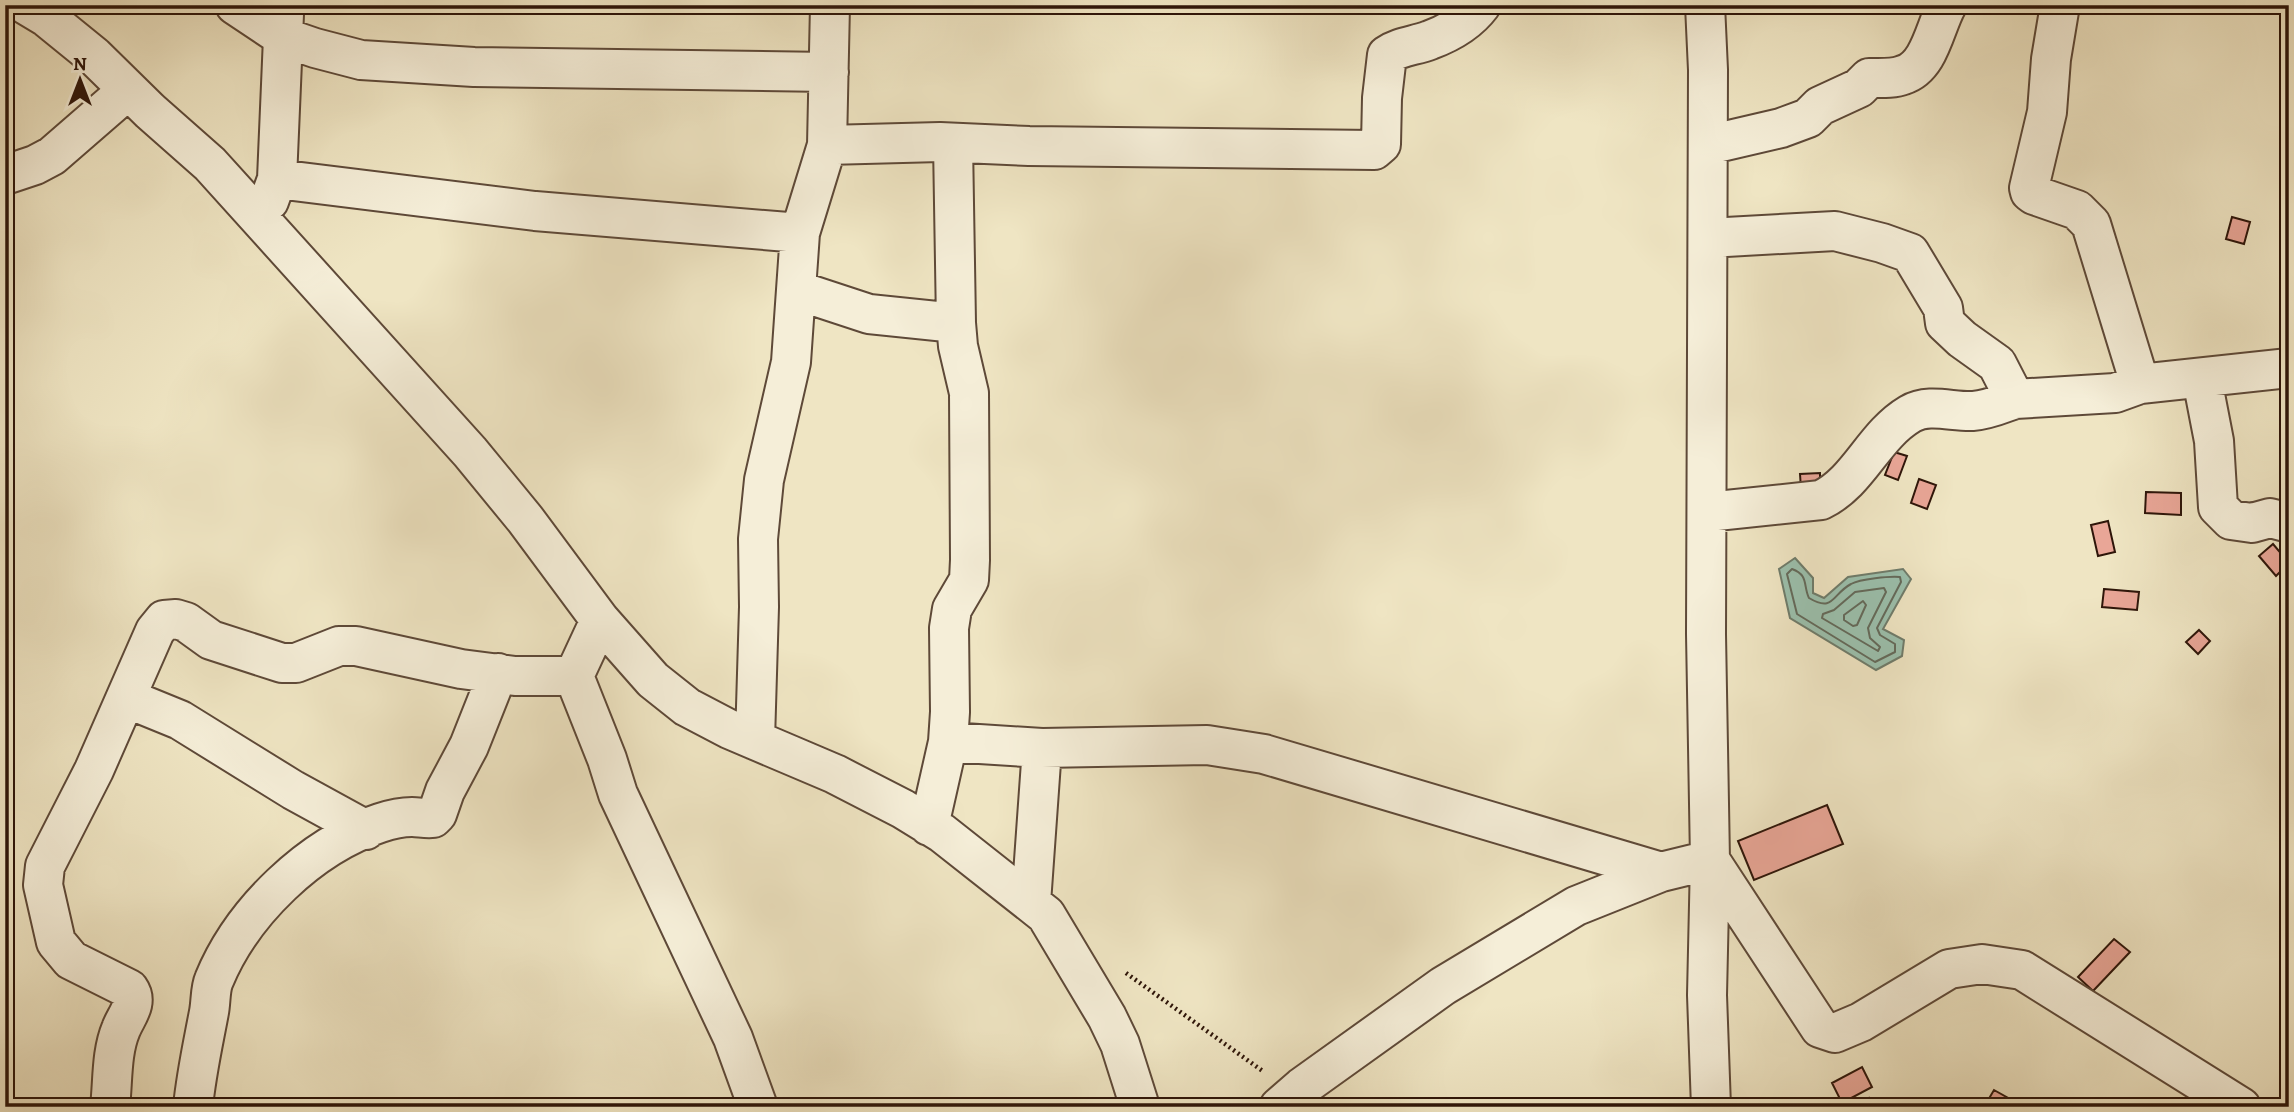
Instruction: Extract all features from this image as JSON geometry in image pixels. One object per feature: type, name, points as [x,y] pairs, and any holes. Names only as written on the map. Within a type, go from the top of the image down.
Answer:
[{"type":"street","points":[[26,5],[84,49],[210,163],[470,452],[525,519],[600,620],[653,680],[687,706],[755,740],[835,774],[929,826],[1046,915],[1107,1017],[1120,1044],[1140,1107]]},
{"type":"street","points":[[235,5],[284,21],[315,48],[362,60],[449,66],[829,72]]},
{"type":"street","points":[[755,740],[760,607],[758,539],[764,480],[791,362],[800,233],[827,145],[830,5]]},
{"type":"street","points":[[827,145],[953,143],[1374,150],[1381,144],[1387,55],[1394,50],[1431,40],[1471,19],[1481,5]]},
{"type":"street","points":[[1705,5],[1708,145],[1706,634],[1710,860],[1707,995],[1711,1107]]},
{"type":"street","points":[[1708,145],[1781,128],[1808,118],[1820,106],[1859,88],[1870,78],[1901,76],[1914,71],[1921,62],[1947,5]]},
{"type":"street","points":[[2060,5],[2051,59],[2047,112],[2029,188],[2034,195],[2077,210],[2091,224],[2140,384]]},
{"type":"street","points":[[262,220],[277,178],[284,21]]},
{"type":"street","points":[[5,175],[52,156],[128,90]]},
{"type":"street","points":[[929,826],[948,742],[950,618],[952,609],[969,580],[970,560],[969,393],[958,346],[956,323],[953,143]]},
{"type":"street","points":[[277,178],[535,211],[800,233]]},
{"type":"street","points":[[1708,238],[1835,232],[1910,253],[1943,308],[1945,323],[1997,364],[2015,399]]},
{"type":"street","points":[[796,290],[869,314],[956,323]]},
{"type":"street","points":[[1707,512],[1821,500],[1838,492],[1888,430],[1912,412],[1937,408],[1988,410],[2015,399],[2115,393],[2140,384],[2289,368]]},
{"type":"street","points":[[2202,379],[2214,441],[2218,508],[2231,520],[2252,523],[2270,518],[2289,523]]},
{"type":"street","points":[[110,1107],[117,1042],[133,1003],[133,995],[129,989],[71,960],[56,942],[43,885],[44,866],[94,770],[155,631],[164,620],[186,622],[211,640],[282,663],[296,663],[339,646],[356,646],[461,669],[515,676],[574,676]]},
{"type":"street","points":[[600,620],[574,676],[618,794],[733,1038],[758,1107]]},
{"type":"street","points":[[192,1107],[212,983],[237,936],[278,888],[305,863],[380,822],[411,817],[433,818],[437,814],[445,791],[469,746],[498,673]]},
{"type":"street","points":[[126,698],[180,720],[293,790],[366,830]]},
{"type":"street","points":[[948,742],[1042,748],[1207,745],[1265,754],[1661,873]]},
{"type":"street","points":[[1031,902],[1042,748]]},
{"type":"street","points":[[1290,1097],[1443,986],[1576,906],[1661,873],[1710,860]]},
{"type":"street","points":[[1710,860],[1820,1028],[1835,1033],[1861,1022],[1949,969],[1982,964],[2022,971],[2241,1107]]},
{"type":"path","points":[[1125,972],[1259,1070],[1290,1097],[1355,1107]]},
{"type":"water","points":[[1795,558],[1813,578],[1813,593],[1824,598],[1848,577],[1903,569],[1911,579],[1883,629],[1904,640],[1902,656],[1876,670],[1790,618],[1779,569]]},
{"type":"building","points":[[2232,217],[2250,222],[2244,244],[2226,239]]},
{"type":"building","points":[[1894,452],[1907,456],[1898,480],[1885,475]]},
{"type":"building","points":[[1820,473],[1820,489],[1801,489],[1800,474]]},
{"type":"building","points":[[1919,479],[1936,485],[1927,509],[1911,503]]},
{"type":"building","points":[[2146,492],[2181,493],[2181,515],[2145,513]]},
{"type":"building","points":[[2108,521],[2115,552],[2098,556],[2091,525]]},
{"type":"building","points":[[2273,544],[2289,563],[2276,576],[2259,556]]},
{"type":"building","points":[[2104,589],[2139,592],[2137,610],[2102,607]]},
{"type":"building","points":[[2199,630],[2210,641],[2198,654],[2186,642]]},
{"type":"building","points":[[1827,805],[1843,844],[1754,880],[1738,841]]},
{"type":"building","points":[[2114,939],[2130,952],[2093,991],[2078,977]]},
{"type":"building","points":[[1862,1067],[1872,1087],[1842,1103],[1832,1083]]},
{"type":"building","points":[[1994,1090],[2017,1103],[2015,1107],[1984,1107]]},
{"type":"building","points":[[1869,1098],[1874,1107],[1854,1107]]}]
